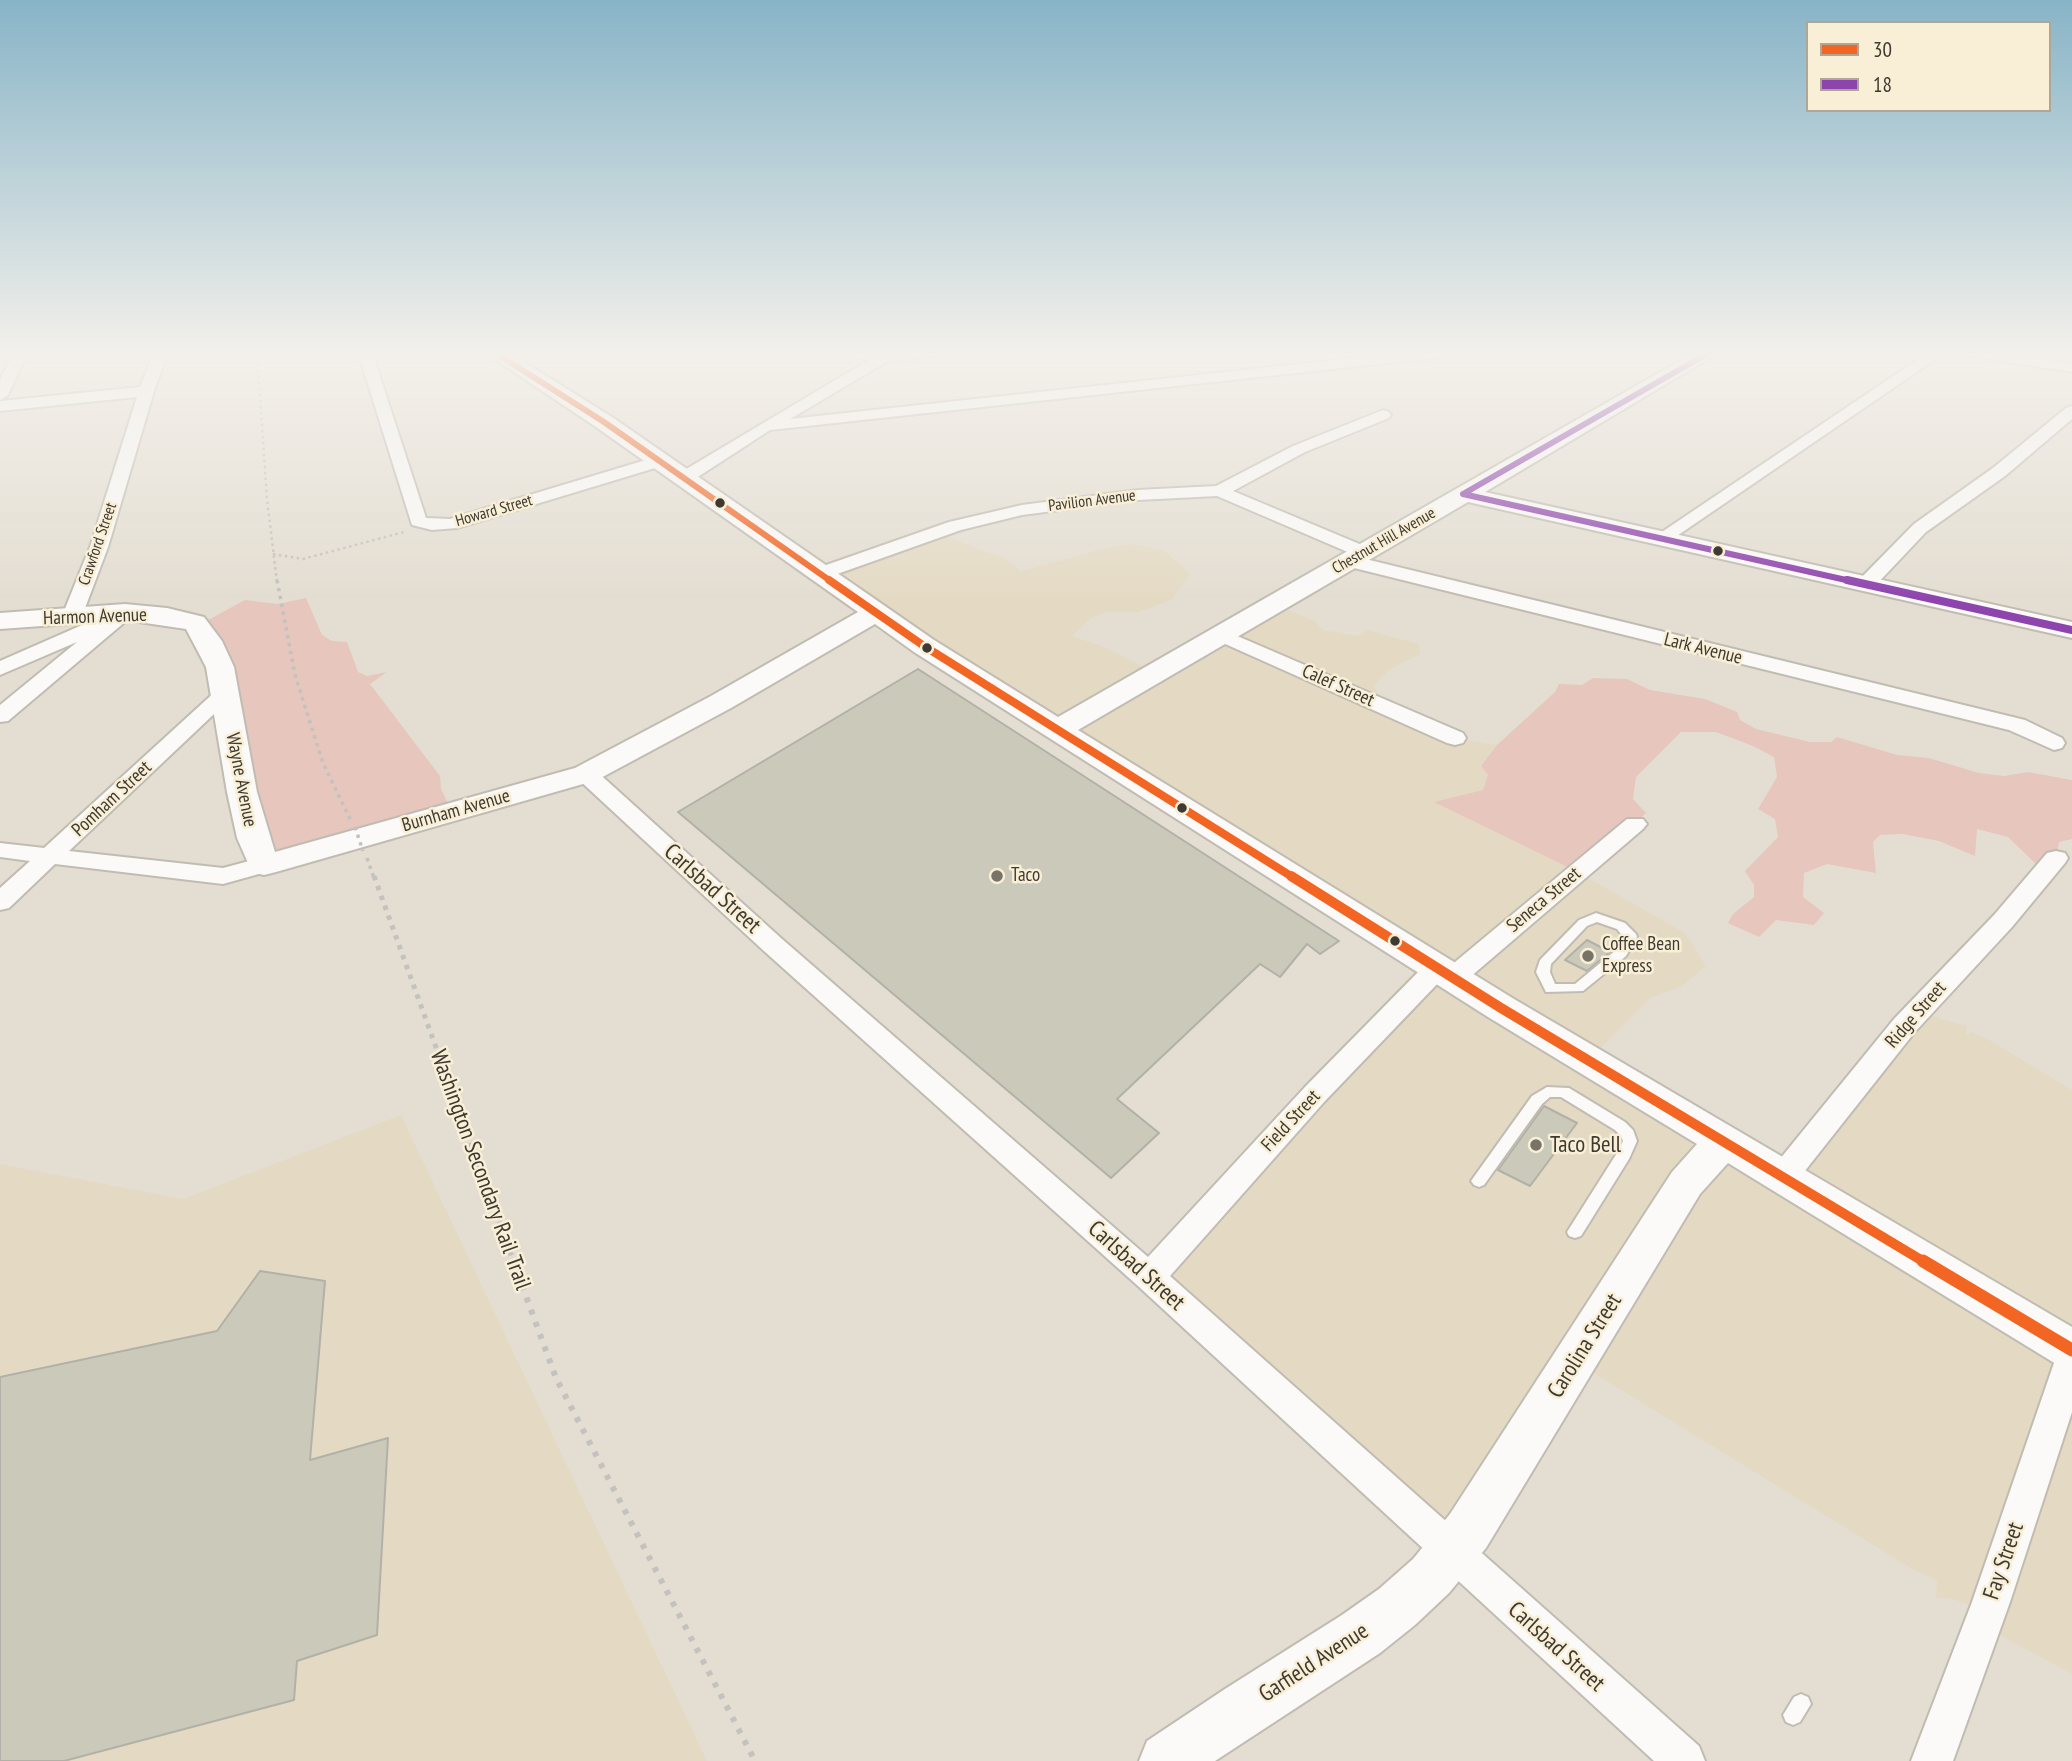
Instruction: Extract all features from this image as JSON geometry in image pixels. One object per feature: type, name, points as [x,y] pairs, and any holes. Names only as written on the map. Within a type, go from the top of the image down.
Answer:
[{"type":"street","name":"Crawford Street","points":[[72,616],[99,547],[133,434]]},
{"type":"street","name":"Howard Street","points":[[391,434],[418,521],[432,525],[451,524],[478,517],[659,461]]},
{"type":"street","points":[[621,434],[819,574],[1057,730],[1445,973],[2072,1350]]},
{"type":"street","points":[[684,478],[753,434]]},
{"type":"street","points":[[1219,491],[1299,449],[1336,434]]},
{"type":"street","name":"Chestnut Hill Avenue","points":[[1057,730],[1567,434]]},
{"type":"street","points":[[1662,538],[1817,434]]},
{"type":"street","points":[[1866,584],[1920,528],[1999,472],[2044,434]]},
{"type":"street","name":"Pavilion Avenue","points":[[819,574],[955,526],[1022,510],[1138,495],[1219,491],[1356,557]]},
{"type":"street","points":[[1463,494],[2072,630]]},
{"type":"street","name":"Lark Avenue","points":[[1356,557],[2017,725],[2054,743]]},
{"type":"street","points":[[0,669],[125,612]]},
{"type":"street","points":[[0,716],[125,612]]},
{"type":"street","name":"Harmon Avenue","points":[[0,621],[125,612],[167,616],[195,623],[208,641],[220,667],[223,694]]},
{"type":"street","name":"Burnham Avenue","points":[[0,850],[223,876],[264,865],[586,774],[721,702],[875,612]]},
{"type":"street","name":"Calef Street","points":[[1222,635],[1455,738]]},
{"type":"street","name":"Pomham Street","points":[[0,902],[223,694]]},
{"type":"street","name":"Wayne Avenue","points":[[223,694],[253,838],[264,865]]},
{"type":"street","name":"Carlsbad Street","points":[[586,774],[773,945],[1149,1277],[1684,1761]]},
{"type":"street","name":"Seneca Street","points":[[1445,973],[1635,824]]},
{"type":"street","name":"Ridge Street","points":[[1782,1178],[1904,1026],[2003,920],[2056,858]]},
{"type":"street","name":"Field Street","points":[[1149,1277],[1315,1094],[1445,973]]},
{"type":"street","name":"Carolina Street","points":[[1451,1553],[1686,1183],[1723,1142]]},
{"type":"street","name":"Fay Street","points":[[1932,1761],[1990,1602],[2072,1360]]},
{"type":"street","name":"Garfield Avenue","points":[[1167,1761],[1244,1708],[1361,1634],[1397,1607],[1451,1553]]},
{"type":"lane","points":[[1596,917],[1604,918],[1621,926],[1631,937],[1621,953],[1578,988],[1551,989],[1543,972],[1545,964],[1583,923],[1596,917]]},
{"type":"lane","points":[[1479,1181],[1537,1100],[1547,1092],[1564,1092],[1620,1126],[1628,1134],[1630,1141],[1624,1156],[1575,1232]]},
{"type":"path","name":"Washington Secondary Rail Trail","points":[[264,434],[273,554],[295,675],[323,763],[355,827],[556,1378],[755,1761]]},
{"type":"path","points":[[273,554],[303,559],[432,525]]},
{"type":"shaded area","points":[[940,534],[1004,558],[1021,571],[1117,545],[1136,544],[1165,551],[1190,574],[1171,600],[1139,612],[1108,612],[1091,618],[1072,636],[1105,647],[1155,672],[1278,606],[1315,621],[1323,630],[1358,636],[1367,630],[1419,644],[1420,654],[1390,669],[1374,685],[1385,710],[1437,735],[1497,745],[1481,766],[1488,775],[1483,790],[1435,802],[1580,870],[1590,879],[1685,933],[1706,966],[1681,987],[1650,998],[1592,1057],[1779,1174],[1919,1012],[1966,1026],[1966,1035],[1971,1032],[1986,1038],[2072,1090],[2072,1674],[1977,1623],[1969,1605],[1953,1599],[1936,1598],[1937,1580],[1914,1570],[1569,1358],[1438,1554],[1142,1269],[1260,1132],[1423,963],[824,577]]},
{"type":"shaded area","points":[[306,598],[322,635],[332,641],[347,642],[358,672],[367,676],[387,672],[370,684],[440,776],[441,789],[452,811],[269,865],[199,625],[245,600],[278,604]]},
{"type":"shaded area","points":[[1593,678],[1627,679],[1650,690],[1705,699],[1737,712],[1740,720],[1756,729],[1810,742],[1831,742],[1837,737],[1897,755],[1929,758],[1979,773],[2004,776],[2028,772],[2072,780],[2072,839],[2059,842],[2054,869],[2037,865],[2008,837],[1977,829],[1975,856],[1939,841],[1903,834],[1880,835],[1873,842],[1876,873],[1827,864],[1804,873],[1803,897],[1824,913],[1814,925],[1776,920],[1759,937],[1728,923],[1733,914],[1754,897],[1754,885],[1745,871],[1778,837],[1775,819],[1758,809],[1777,777],[1774,757],[1753,746],[1716,732],[1681,732],[1636,777],[1633,799],[1646,813],[1611,846],[1576,871],[1434,802],[1483,790],[1488,775],[1481,766],[1497,745],[1555,692],[1559,684],[1582,685]]},
{"type":"shaded area","points":[[401,1115],[707,1761],[0,1761],[0,1164],[183,1199]]},
{"type":"building","name":"Taco","points":[[918,669],[1339,941],[1320,954],[1307,944],[1280,977],[1260,964],[1117,1099],[1159,1133],[1111,1178],[678,812]]},
{"type":"building","name":"Coffee Bean Express","points":[[1587,940],[1610,952],[1587,971],[1565,960]]},
{"type":"building","name":"Taco Bell","points":[[1544,1106],[1577,1123],[1530,1186],[1498,1170]]},
{"type":"building","points":[[260,1271],[325,1281],[310,1460],[388,1438],[377,1635],[297,1661],[294,1700],[64,1761],[0,1761],[0,1377],[217,1331]]},
{"type":"transit line","name":"30","points":[[621,434],[924,646],[1501,1008],[2072,1350]]},
{"type":"transit line","name":"18","points":[[1463,494],[1567,434]]},
{"type":"transit line","name":"18","points":[[1463,494],[2072,630]]},
{"type":"place","name":"Taco","points":[[997,876]]},
{"type":"place","name":"Coffee Bean Express","points":[[1588,956]]},
{"type":"place","name":"Taco Bell","points":[[1536,1145]]}]
